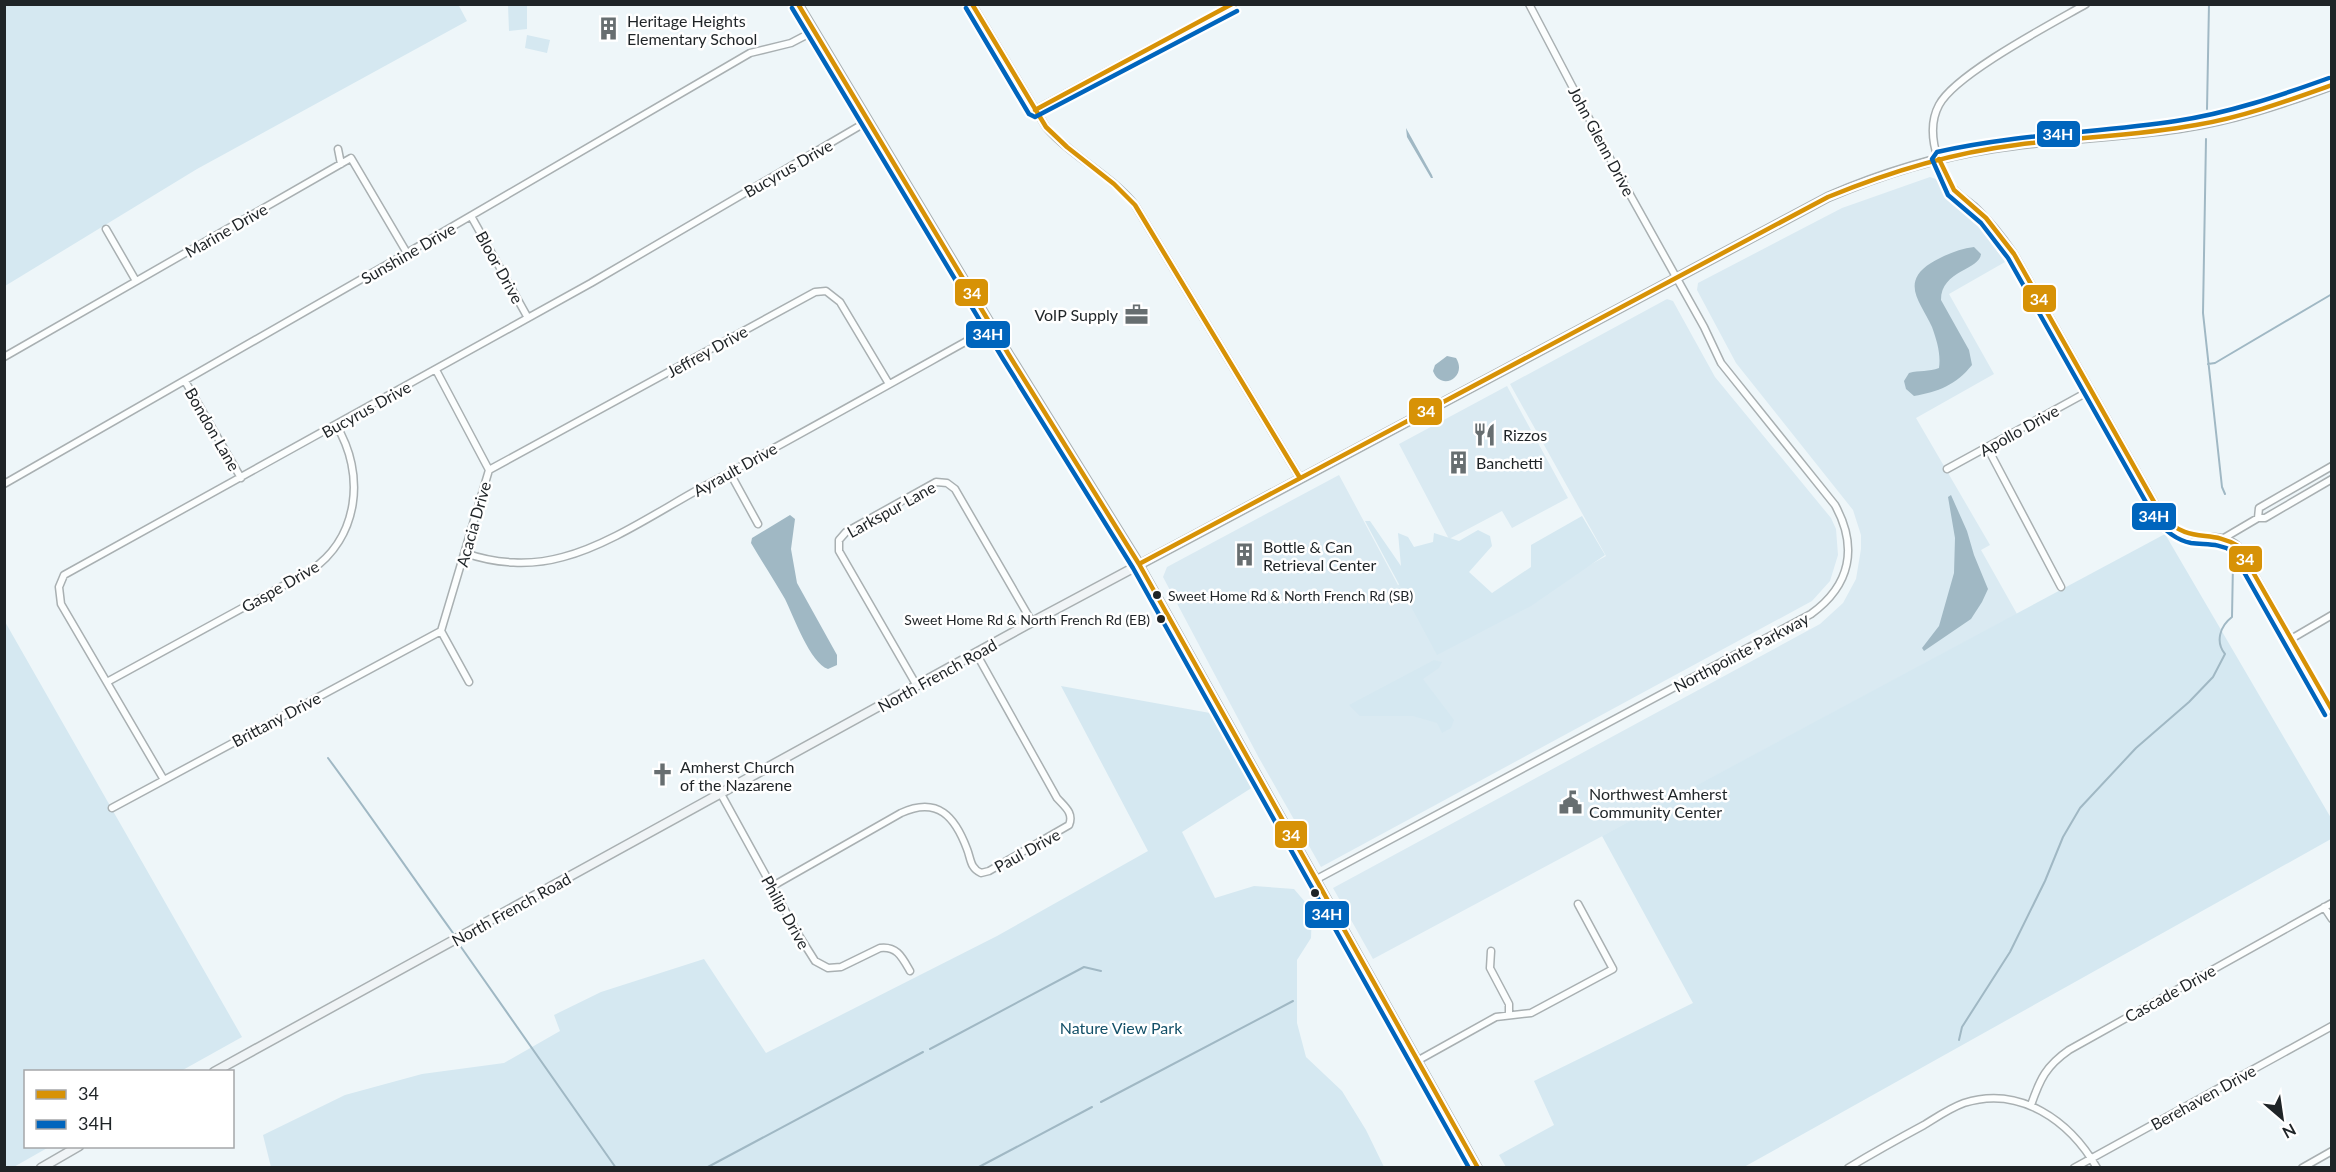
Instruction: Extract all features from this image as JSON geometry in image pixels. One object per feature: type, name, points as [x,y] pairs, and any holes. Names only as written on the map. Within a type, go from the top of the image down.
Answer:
[{"type":"main road","points":[[798,4],[992,327],[1139,564]]},
{"type":"main road","name":"North French Road","points":[[216,1070],[1139,564],[1828,197],[1875,178],[1939,159],[2012,145],[2158,130],[2223,120],[2286,102],[2331,85]]},
{"type":"main road","points":[[41,1167],[75,1148]]},
{"type":"street","points":[[972,4],[1053,136],[1120,188],[1135,205],[1300,478]]},
{"type":"street","points":[[1035,110],[1233,4]]},
{"type":"street","name":"John Glenn Drive","points":[[1529,4],[1614,166],[1677,277]]},
{"type":"street","points":[[2086,4],[1961,80],[1946,94],[1938,105],[1932,135],[1939,159],[1954,190],[1986,218],[2014,254],[2168,524],[2191,537],[2230,539],[2243,552],[2331,711]]},
{"type":"street","name":"Sunshine Drive","points":[[4,484],[750,53],[791,43],[814,31]]},
{"type":"street","name":"Bucyrus Drive","points":[[164,780],[61,604],[58,594],[61,580],[69,572],[436,370],[868,121]]},
{"type":"street","points":[[338,149],[341,164],[351,158],[407,253]]},
{"type":"street","name":"Marine Drive","points":[[4,357],[341,164]]},
{"type":"street","name":"Bloor Drive","points":[[471,216],[528,318]]},
{"type":"street","points":[[106,229],[136,281]]},
{"type":"street","name":"Northpointe Parkway","points":[[1315,880],[1811,614],[1822,607],[1837,589],[1848,560],[1848,540],[1835,505],[1721,363],[1677,277]]},
{"type":"street","name":"Jeffrey Drive","points":[[489,470],[815,292],[826,291],[840,302],[889,384]]},
{"type":"street","name":"Ayrault Drive","points":[[465,553],[491,561],[511,563],[545,561],[598,544],[992,327]]},
{"type":"street","name":"Acacia Drive","points":[[436,370],[489,470],[441,631]]},
{"type":"street","name":"Bondon Lane","points":[[185,381],[241,478]]},
{"type":"street","name":"Apollo Drive","points":[[1947,469],[2091,390]]},
{"type":"street","name":"Gaspe Drive","points":[[107,682],[310,571],[325,560],[345,531],[355,491],[355,477],[350,454],[336,426]]},
{"type":"street","points":[[1987,447],[2061,587]]},
{"type":"street","points":[[2258,518],[2259,508],[2331,466]]},
{"type":"street","points":[[730,473],[758,524]]},
{"type":"street","points":[[2224,538],[2258,518],[2265,518],[2331,479]]},
{"type":"street","name":"Larkspur Lane","points":[[917,686],[839,551],[839,540],[846,532],[936,482],[947,483],[955,489],[1032,622]]},
{"type":"street","points":[[1139,564],[1478,1167]]},
{"type":"street","points":[[2291,639],[2331,615]]},
{"type":"street","points":[[441,631],[469,682]]},
{"type":"street","name":"Brittany Drive","points":[[112,808],[441,631]]},
{"type":"street","name":"Paul Drive","points":[[771,887],[901,813],[919,807],[936,808],[949,816],[962,836],[973,868],[981,873],[989,871],[1069,825],[1071,821],[1069,811],[1057,798],[976,653]]},
{"type":"street","name":"Philip Drive","points":[[721,794],[812,958],[821,966],[842,967],[886,947],[900,954],[910,971]]},
{"type":"street","name":"Cascade Drive","points":[[2031,1105],[2049,1066],[2069,1050],[2331,903]]},
{"type":"street","points":[[1417,1061],[1496,1017],[1531,1013],[1612,969],[1578,904]]},
{"type":"street","points":[[2324,907],[2331,919]]},
{"type":"street","points":[[1491,951],[1490,968],[1509,1004],[1509,1014]]},
{"type":"street","name":"Berehaven Drive","points":[[2074,1167],[2331,1026]]},
{"type":"street","points":[[1848,1167],[1964,1103],[1995,1098],[2031,1105],[2061,1123],[2097,1167]]},
{"type":"street","points":[[2302,1167],[2331,1151]]},
{"type":"shaded area","points":[[1930,177],[1936,179],[1948,200],[1983,231],[2005,262],[1949,294],[1994,374],[1916,418],[1990,545],[1981,550],[2017,614],[1373,959],[1333,888],[1820,624],[1843,603],[1856,579],[1861,549],[1861,535],[1853,510],[1736,363],[1697,290],[1698,283],[1842,208]]},
{"type":"shaded area","points":[[1667,299],[1673,301],[1715,377],[1831,518],[1836,529],[1838,555],[1830,581],[1812,601],[1321,867],[1259,758],[1163,577],[1167,567],[1339,475],[1398,585],[1454,555],[1490,620],[1606,556],[1510,384]]},
{"type":"shaded area","points":[[1507,386],[1568,498],[1512,528],[1502,511],[1449,539],[1399,444]]},
{"type":"green space","points":[[5,4],[458,4],[467,21],[197,169],[5,286]]},
{"type":"green space","points":[[508,5],[527,5],[527,29],[509,31]]},
{"type":"green space","points":[[527,35],[550,40],[547,53],[525,48]]},
{"type":"green space","points":[[1582,516],[1605,555],[1531,606],[1437,655],[1365,521],[1370,521],[1401,566],[1398,533],[1408,537],[1414,547],[1433,542],[1434,533],[1459,541],[1478,530],[1490,536],[1492,546],[1469,572],[1492,593],[1531,567],[1531,545]]},
{"type":"green space","points":[[2165,534],[2331,818],[2331,839],[1744,1167],[1506,1167],[1499,1155],[1554,1125],[1534,1081],[1693,1003],[1602,836]]},
{"type":"green space","points":[[4,620],[242,1037],[183,1070],[24,1070],[24,1148],[47,1148],[12,1168],[4,1167]]},
{"type":"green space","points":[[1434,660],[1442,662],[1439,668],[1423,679],[1454,720],[1451,728],[1442,733],[1437,723],[1413,716],[1360,716],[1349,705]]},
{"type":"green space","name":"Nature View Park","points":[[1061,686],[1210,713],[1253,787],[1182,832],[1215,898],[1254,886],[1294,889],[1312,910],[1311,938],[1297,960],[1297,1023],[1306,1057],[1342,1091],[1366,1130],[1384,1167],[271,1167],[263,1135],[345,1095],[422,1074],[504,1063],[560,1031],[554,1015],[601,992],[704,959],[766,1053],[997,936],[1148,851]]},
{"type":"water","points":[[1406,128],[1432,175],[1433,178],[1407,137]]},
{"type":"water","points":[[1974,247],[1981,254],[1979,259],[1947,282],[1941,300],[1969,350],[1972,365],[1953,383],[1914,396],[1906,389],[1904,381],[1909,373],[1939,368],[1934,332],[1916,294],[1916,278],[1921,271],[1936,260]]},
{"type":"water","points":[[1447,356],[1456,358],[1459,371],[1456,376],[1447,381],[1437,377],[1433,371],[1435,365]]},
{"type":"water","points":[[1951,495],[1988,589],[1971,619],[1924,651],[1922,648],[1939,626],[1954,573],[1955,538],[1948,497]]},
{"type":"water","points":[[790,515],[795,519],[791,549],[797,583],[837,655],[837,665],[828,669],[821,665],[809,649],[785,599],[751,543],[752,538]]},
{"type":"waterway","points":[[2207,109],[2209,4]]},
{"type":"waterway","points":[[2206,139],[2203,313],[2222,487],[2225,494]]},
{"type":"waterway","points":[[2208,364],[2215,363],[2332,294]]},
{"type":"waterway","points":[[1959,1040],[1962,1027],[2010,952],[2045,881],[2063,837],[2080,808],[2136,748],[2189,702],[2213,677],[2225,654],[2220,644],[2220,634],[2224,625],[2232,617],[2233,563]]},
{"type":"waterway","points":[[328,758],[453,933]]},
{"type":"waterway","points":[[461,947],[616,1168]]},
{"type":"waterway","points":[[930,1049],[1084,967],[1101,971]]},
{"type":"waterway","points":[[1101,1102],[1293,1001]]},
{"type":"waterway","points":[[706,1168],[923,1052]]},
{"type":"waterway","points":[[977,1168],[1092,1107]]},
{"type":"transit line","name":"34","points":[[798,4],[1009,355],[1139,564],[1478,1168]]},
{"type":"transit line","name":"34","points":[[972,4],[1046,127],[1067,147],[1114,184],[1135,205],[1300,478]]},
{"type":"transit line","name":"34","points":[[1035,110],[1232,4]]},
{"type":"transit line","name":"34H","points":[[792,8],[1003,359],[1133,568],[1469,1168]]},
{"type":"transit line","name":"34H","points":[[966,8],[1029,114],[1035,117],[1237,11]]},
{"type":"transit line","name":"34H","points":[[2325,715],[2232,551],[2217,545],[2181,540],[2156,520],[2008,258],[1981,223],[1948,195],[1932,159],[1937,152],[1996,141],[2196,118],[2254,103],[2329,78]]},
{"type":"transit line","name":"34","points":[[1139,564],[1828,197],[1874,179],[1944,158],[2016,145],[2151,132],[2213,122],[2282,103],[2332,85]]},
{"type":"transit line","name":"34","points":[[1939,159],[1954,190],[1986,218],[2014,254],[2162,516],[2182,531],[2218,538],[2238,546],[2332,710]]},
{"type":"place","name":"Heritage Heights Elementary School","points":[[609,29]]},
{"type":"place","name":"VoIP Supply","points":[[1136,314]]},
{"type":"place","name":"Rizzos","points":[[1485,434]]},
{"type":"place","name":"Banchetti","points":[[1458,462]]},
{"type":"place","name":"Bottle & Can Retrieval Center","points":[[1245,555]]},
{"type":"place","name":"Sweet Home Rd & North French Rd (SB)","points":[[1157,595]]},
{"type":"place","name":"Sweet Home Rd & North French Rd (EB)","points":[[1161,619]]},
{"type":"place","name":"Amherst Church of the Nazarene","points":[[662,775]]},
{"type":"place","name":"Northwest Amherst Community Center","points":[[1571,802]]}]
